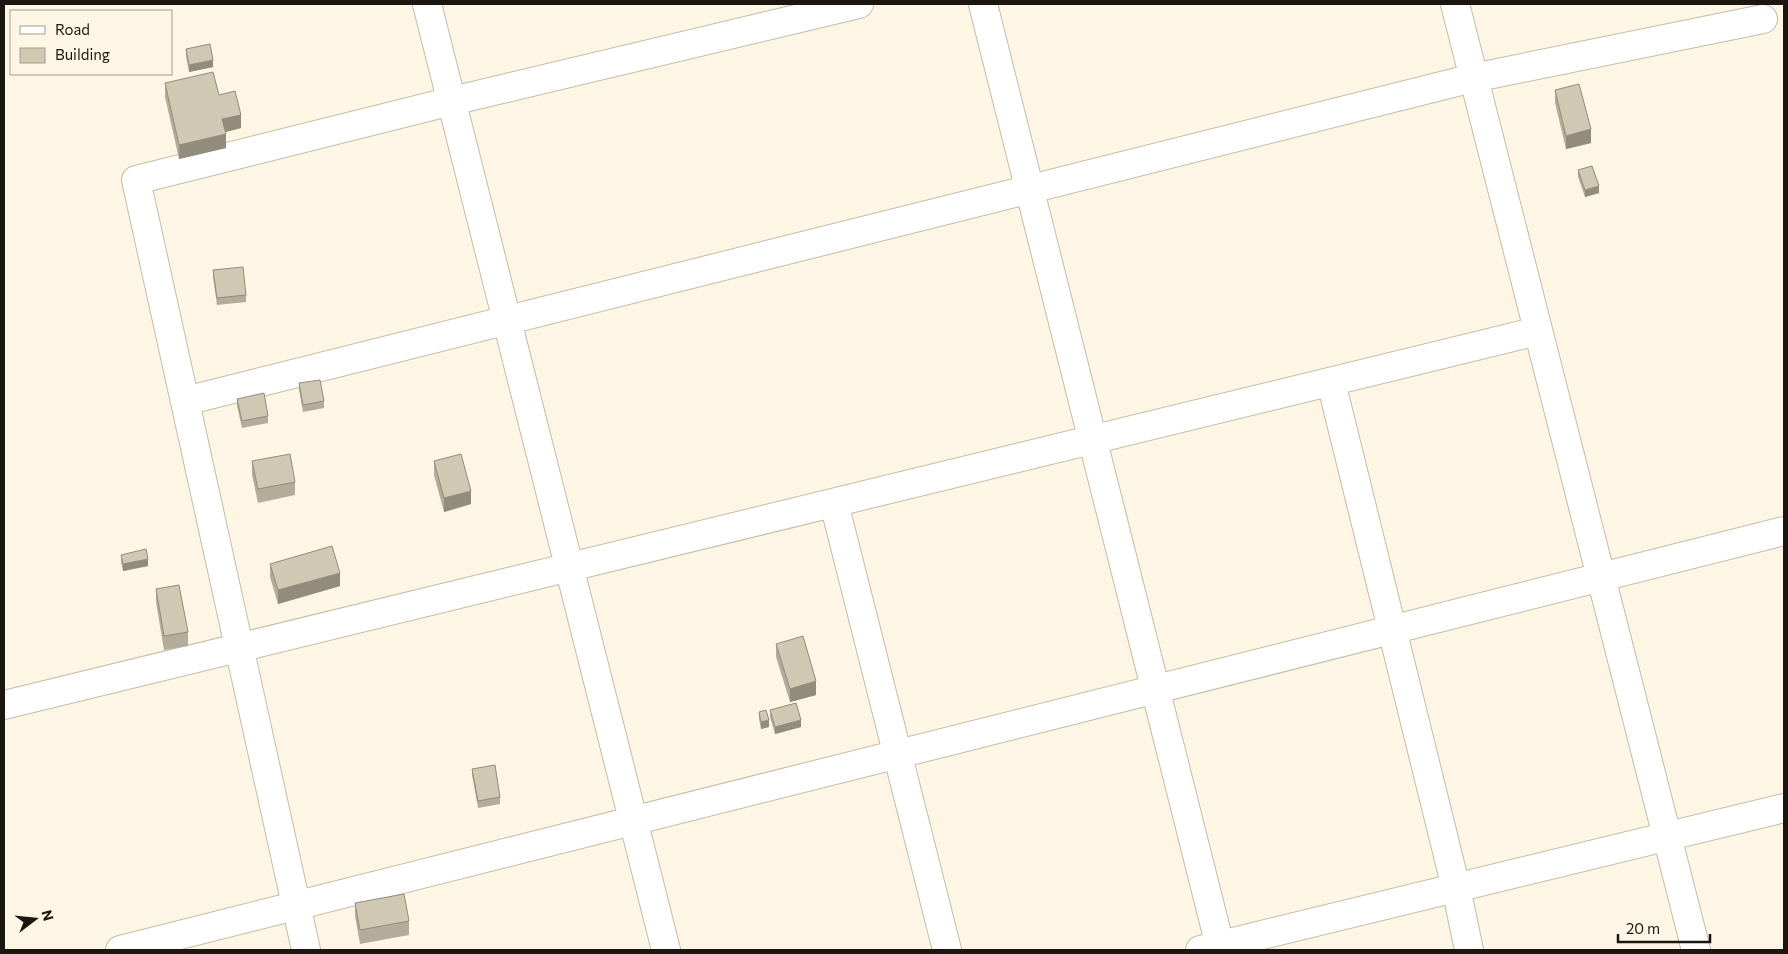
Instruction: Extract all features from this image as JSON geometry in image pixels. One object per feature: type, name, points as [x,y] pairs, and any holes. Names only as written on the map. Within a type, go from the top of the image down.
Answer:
[{"type":"street","points":[[427,4],[666,950]]},
{"type":"street","points":[[306,950],[136,180],[859,4]]},
{"type":"street","points":[[983,4],[1156,689],[1214,949],[1784,808]]},
{"type":"street","points":[[1455,4],[1696,950]]},
{"type":"street","points":[[185,401],[1473,78],[1763,19]]},
{"type":"street","points":[[4,705],[1538,331]]},
{"type":"street","points":[[1331,382],[1456,888],[1468,950]]},
{"type":"street","points":[[834,503],[947,950]]},
{"type":"street","points":[[120,950],[1784,531]]},
{"type":"building","points":[[210,44],[213,60],[189,65],[186,49]]},
{"type":"building","points":[[213,72],[219,95],[235,91],[241,115],[222,119],[226,134],[179,145],[165,83]]},
{"type":"building","points":[[1579,84],[1591,129],[1566,136],[1555,90]]},
{"type":"building","points":[[1592,166],[1599,186],[1585,190],[1578,170]]},
{"type":"building","points":[[243,267],[246,295],[217,298],[213,270]]},
{"type":"building","points":[[320,380],[324,401],[303,405],[299,383]]},
{"type":"building","points":[[264,393],[268,416],[242,421],[237,399]]},
{"type":"building","points":[[290,454],[295,482],[258,489],[252,461]]},
{"type":"building","points":[[461,454],[471,491],[444,498],[434,461]]},
{"type":"building","points":[[332,546],[340,573],[278,590],[270,564]]},
{"type":"building","points":[[146,549],[148,559],[123,564],[121,555]]},
{"type":"building","points":[[179,585],[188,632],[164,636],[156,589]]},
{"type":"building","points":[[803,636],[816,681],[790,689],[776,644]]},
{"type":"building","points":[[796,703],[801,720],[775,727],[770,710]]},
{"type":"building","points":[[766,710],[769,720],[761,722],[759,712]]},
{"type":"building","points":[[495,765],[500,797],[478,801],[472,769]]},
{"type":"building","points":[[404,894],[409,921],[360,930],[355,903]]}]
